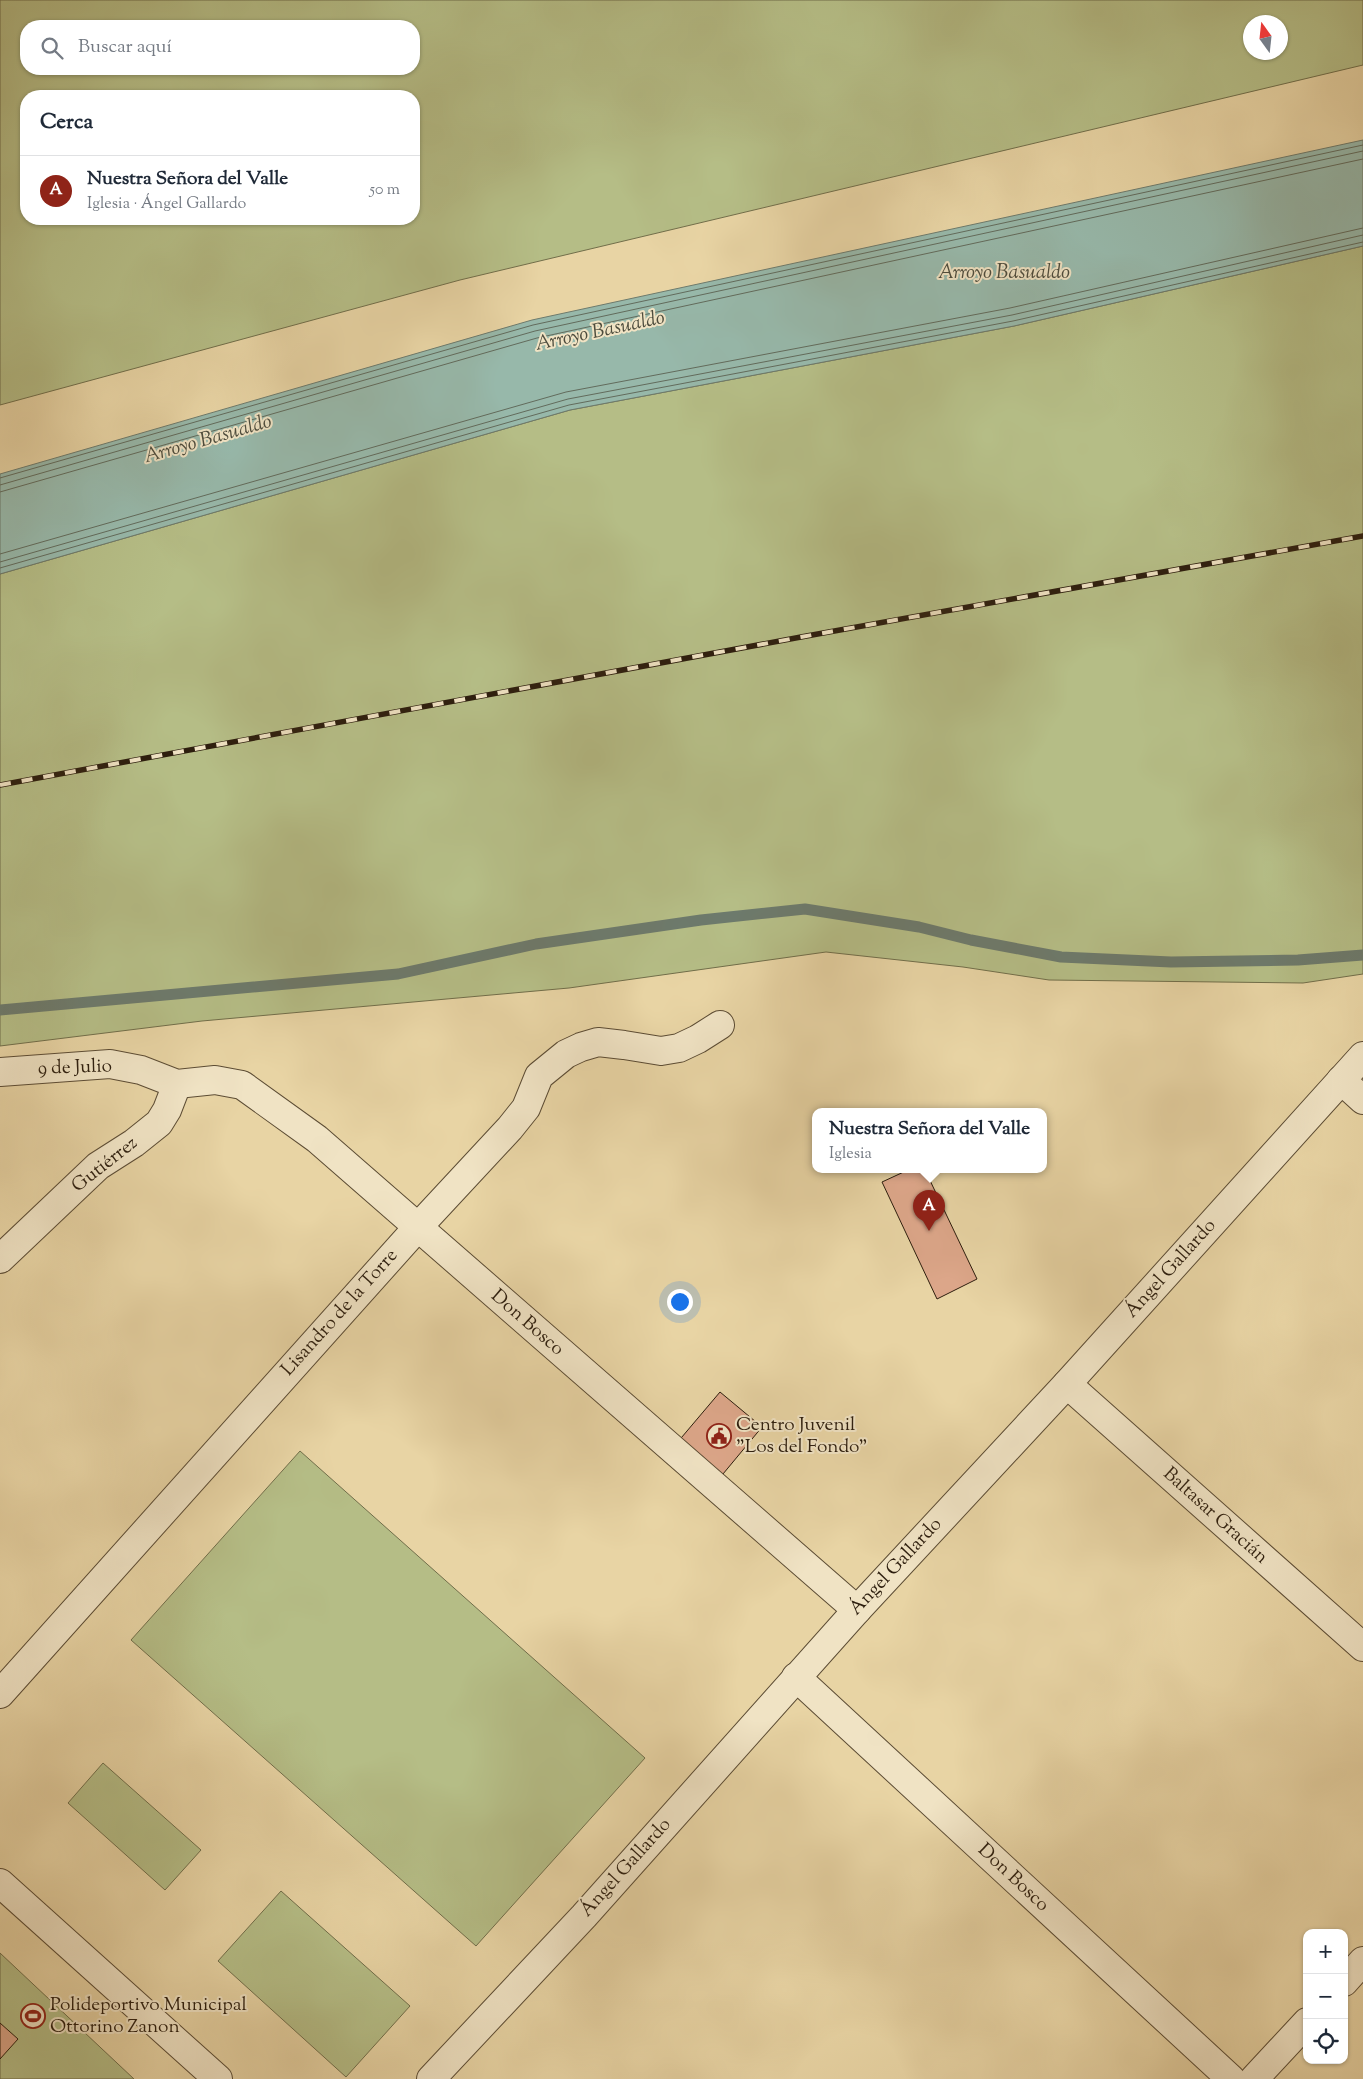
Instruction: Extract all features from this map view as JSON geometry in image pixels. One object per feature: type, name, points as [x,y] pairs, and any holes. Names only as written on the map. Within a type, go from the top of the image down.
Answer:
[{"type":"street","name":"Lisandro de la Torre","points":[[0,1694],[418,1227],[510,1128],[526,1108],[538,1076],[566,1054],[598,1042],[661,1051],[679,1048],[720,1025]]},
{"type":"street","name":"Ángel Gallardo","points":[[431,2079],[584,1916],[857,1610],[1067,1384],[1363,1056]]},
{"type":"street","name":"9 de Julio","points":[[0,1072],[110,1064],[140,1070],[177,1084]]},
{"type":"street","name":"Don Bosco","points":[[177,1084],[215,1080],[242,1085],[317,1139],[857,1610]]},
{"type":"street","points":[[1341,1080],[1363,1100]]},
{"type":"street","name":"Gutiérrez","points":[[0,1259],[98,1166],[134,1143],[158,1124],[167,1110],[177,1084]]},
{"type":"street","name":"Baltasar Gracián","points":[[1067,1384],[1363,1647]]},
{"type":"street","name":"Don Bosco","points":[[796,1678],[1230,2079]]},
{"type":"street","points":[[0,1884],[218,2079]]},
{"type":"street","points":[[1348,1978],[1363,1962]]},
{"type":"street","points":[[1254,2079],[1303,2026]]},
{"type":"green space","points":[[0,0],[1363,0],[1363,65],[460,280],[0,405]]},
{"type":"green space","points":[[1363,246],[1363,974],[1303,983],[1049,980],[963,967],[826,952],[569,988],[202,1021],[0,1046],[0,574],[570,410],[1014,326]]},
{"type":"green space","points":[[300,1451],[645,1758],[476,1946],[131,1640]]},
{"type":"green space","points":[[103,1763],[201,1850],[165,1890],[68,1803]]},
{"type":"green space","points":[[281,1891],[410,2006],[346,2077],[218,1961]]},
{"type":"green space","name":"Polideportivo Municipal Ottorino Zanon","points":[[0,1953],[134,2079],[0,2079]]},
{"type":"water","name":"Arroyo Basualdo","points":[[1363,140],[1363,246],[1014,326],[570,410],[0,574],[0,474],[532,320]]},
{"type":"building","points":[[902,1173],[926,1173],[977,1279],[937,1299],[882,1182]]},
{"type":"building","name":"Centro Juvenil \"Los del Fondo\"","points":[[720,1392],[762,1427],[718,1480],[676,1444]]},
{"type":"building","points":[[0,2023],[18,2039],[0,2059]]},
{"type":"waterway","points":[[0,1010],[398,974],[536,944],[701,920],[805,909],[919,927],[971,940],[1061,957],[1171,962],[1298,960],[1363,955]]},
{"type":"railway","points":[[0,785],[801,637],[1363,536]]},
{"type":"place","name":"Nuestra Señora del Valle","points":[[929,1231]]},
{"type":"place","name":"Centro Juvenil \"Los del Fondo\"","points":[[719,1436]]},
{"type":"place","name":"Polideportivo Municipal Ottorino Zanon","points":[[33,2016]]}]
